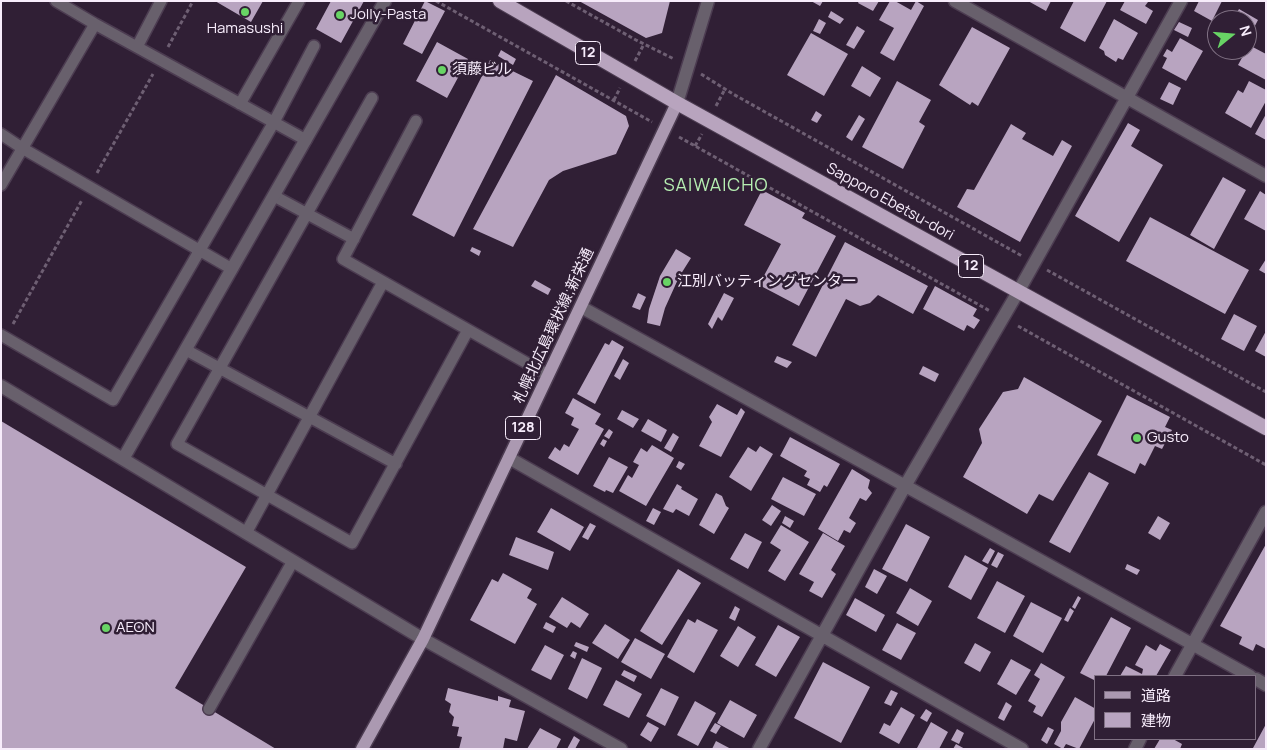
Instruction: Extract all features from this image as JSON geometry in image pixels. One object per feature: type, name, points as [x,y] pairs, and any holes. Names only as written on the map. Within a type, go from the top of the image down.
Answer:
[{"type":"highway","name":"Sapporo Ebetsu-dori","points":[[500,1],[677,103],[1266,428]]},
{"type":"main road","name":"札幌北広島環状線;新栄通","points":[[362,749],[423,639],[677,103]]},
{"type":"street","points":[[123,459],[385,1]]},
{"type":"street","points":[[677,103],[708,1]]},
{"type":"street","points":[[955,1],[1266,176]]},
{"type":"street","points":[[759,749],[905,486],[1018,292],[1181,1]]},
{"type":"street","points":[[581,307],[1248,675]]},
{"type":"street","points":[[1,386],[423,639],[621,749]]},
{"type":"street","points":[[509,458],[1022,749]]},
{"type":"street","points":[[1176,675],[1266,512]]},
{"type":"lane","points":[[56,1],[94,24],[306,140]]},
{"type":"lane","points":[[137,47],[161,1]]},
{"type":"lane","points":[[240,104],[299,1]]},
{"type":"lane","points":[[1,185],[94,24]]},
{"type":"lane","points":[[1,335],[113,400],[274,122],[314,46]]},
{"type":"lane","points":[[372,98],[177,444],[352,543],[468,330]]},
{"type":"lane","points":[[416,121],[343,258],[548,376]]},
{"type":"lane","points":[[1,134],[232,269]]},
{"type":"lane","points":[[274,196],[354,239]]},
{"type":"lane","points":[[246,533],[384,282]]},
{"type":"lane","points":[[186,350],[396,464]]},
{"type":"lane","points":[[209,709],[293,561]]},
{"type":"path","points":[[436,1],[1266,465]]},
{"type":"path","points":[[566,1],[688,67],[1266,392]]},
{"type":"building","name":"Hamasushi","points":[[215,1],[263,1],[251,22]]},
{"type":"building","name":"Jolly-Pasta","points":[[331,1],[364,1],[341,43],[316,29]]},
{"type":"building","points":[[425,1],[445,11],[422,54],[403,44]]},
{"type":"building","points":[[579,1],[670,1],[662,33],[646,38]]},
{"type":"building","points":[[811,1],[823,1],[820,6]]},
{"type":"building","points":[[859,1],[879,1],[873,11],[858,3]]},
{"type":"building","points":[[890,1],[895,1],[911,10],[916,1],[924,6],[894,61],[880,53],[894,28],[879,20]]},
{"type":"building","points":[[1028,1],[1051,1],[1046,11]]},
{"type":"building","points":[[1074,1],[1107,1],[1085,42],[1060,28]]},
{"type":"building","points":[[1125,1],[1148,2],[1145,6],[1153,11],[1146,24],[1120,10]]},
{"type":"building","points":[[1199,1],[1222,1],[1218,10],[1207,10],[1207,18],[1194,11]]},
{"type":"building","points":[[831,11],[844,19],[840,24],[828,17]]},
{"type":"building","points":[[819,19],[826,23],[820,34],[813,31]]},
{"type":"building","points":[[1114,19],[1138,33],[1123,60],[1118,58],[1116,62],[1105,55],[1104,51],[1099,48]]},
{"type":"building","points":[[1179,22],[1192,28],[1188,37],[1174,30]]},
{"type":"building","points":[[857,26],[865,31],[854,49],[846,45]]},
{"type":"building","points":[[972,27],[1010,48],[978,106],[972,102],[970,105],[939,85]]},
{"type":"building","points":[[811,33],[848,54],[824,96],[787,75]]},
{"type":"building","points":[[1180,38],[1203,51],[1186,81],[1162,68],[1167,58],[1163,56],[1167,49],[1172,52]]},
{"type":"building","name":"須藤ビル","points":[[437,42],[468,59],[447,98],[416,81]]},
{"type":"building","points":[[1257,49],[1266,54],[1266,80],[1238,65],[1241,60],[1257,60]]},
{"type":"building","points":[[501,50],[516,59],[513,65],[498,56]]},
{"type":"building","points":[[490,60],[533,81],[454,237],[412,215]]},
{"type":"building","points":[[862,66],[881,78],[870,97],[851,86]]},
{"type":"building","points":[[556,75],[626,116],[629,126],[616,154],[563,171],[549,180],[513,247],[473,229]]},
{"type":"building","points":[[897,81],[931,100],[919,122],[925,126],[903,169],[862,147]]},
{"type":"building","points":[[1249,81],[1266,90],[1266,101],[1251,128],[1225,113],[1238,90],[1243,93]]},
{"type":"building","points":[[1169,82],[1181,88],[1173,105],[1160,99]]},
{"type":"building","points":[[816,111],[822,115],[817,123],[811,120]]},
{"type":"building","points":[[1266,114],[1266,140],[1255,134]]},
{"type":"building","points":[[859,115],[865,119],[852,141],[846,137]]},
{"type":"building","points":[[1128,123],[1140,130],[1131,146],[1163,165],[1119,242],[1075,216]]},
{"type":"building","points":[[1011,124],[1026,133],[1022,139],[1053,156],[1062,140],[1072,146],[1020,242],[957,207],[967,189],[974,190]]},
{"type":"building","points":[[1223,177],[1246,190],[1214,249],[1190,235]]},
{"type":"building","points":[[762,190],[805,213],[802,218],[836,236],[799,306],[759,285],[781,244],[744,225]]},
{"type":"building","points":[[1260,191],[1266,195],[1266,231],[1244,219]]},
{"type":"building","points":[[1150,217],[1249,270],[1225,314],[1126,261]]},
{"type":"building","points":[[845,242],[928,286],[913,314],[878,295],[870,303],[860,306],[846,299],[816,357],[792,345]]},
{"type":"building","points":[[472,247],[481,251],[479,256],[470,251]]},
{"type":"building","points":[[676,249],[691,258],[679,277],[665,308],[660,326],[647,323],[649,309],[660,276]]},
{"type":"building","points":[[1266,259],[1266,274],[1259,270]]},
{"type":"building","points":[[535,280],[551,289],[548,295],[531,286]]},
{"type":"building","points":[[935,286],[977,309],[973,316],[980,320],[974,329],[967,325],[964,331],[923,309]]},
{"type":"building","points":[[638,293],[646,297],[640,310],[632,307]]},
{"type":"building","points":[[724,293],[734,298],[722,321],[718,317],[712,329],[708,324]]},
{"type":"building","points":[[1234,314],[1257,326],[1244,351],[1221,339]]},
{"type":"building","points":[[1266,331],[1266,357],[1255,351]]},
{"type":"building","points":[[612,340],[624,347],[595,404],[577,394],[605,343],[609,345]]},
{"type":"building","points":[[777,356],[792,362],[787,368],[774,362]]},
{"type":"building","points":[[623,359],[629,363],[620,380],[614,376]]},
{"type":"building","points":[[923,366],[939,374],[935,382],[919,374]]},
{"type":"building","points":[[1024,377],[1102,421],[1053,501],[1039,494],[1027,514],[963,477],[982,443],[979,429],[1003,392],[1018,389]]},
{"type":"building","name":"Gusto","points":[[1127,395],[1170,417],[1165,427],[1172,430],[1162,449],[1155,446],[1145,466],[1140,463],[1135,474],[1097,455]]},
{"type":"building","points":[[573,398],[601,414],[595,424],[604,429],[578,475],[548,458],[555,447],[560,451],[564,444],[569,447],[579,429],[571,425],[574,418],[565,413]]},
{"type":"building","points":[[717,404],[737,415],[741,408],[745,412],[721,457],[699,446],[712,422],[709,417]]},
{"type":"building","points":[[622,410],[639,419],[633,428],[617,419]]},
{"type":"building","points":[[648,419],[667,430],[661,442],[641,431]]},
{"type":"building","name":"AEON","points":[[1,421],[246,567],[175,688],[276,749],[1,749]]},
{"type":"building","points":[[609,429],[613,432],[609,439],[604,436]]},
{"type":"building","points":[[673,433],[679,437],[671,452],[664,448]]},
{"type":"building","points":[[790,437],[840,464],[827,487],[824,485],[820,492],[807,485],[810,479],[804,476],[807,471],[780,456]]},
{"type":"building","points":[[603,439],[607,441],[604,447],[600,444]]},
{"type":"building","points":[[652,445],[674,458],[646,506],[619,491],[628,475],[632,478],[639,465],[633,462],[641,448],[647,452]]},
{"type":"building","points":[[760,446],[773,454],[751,491],[729,477],[748,447],[756,452]]},
{"type":"building","points":[[609,457],[628,467],[613,493],[606,490],[605,492],[593,486]]},
{"type":"building","points":[[679,461],[685,464],[681,470],[676,467]]},
{"type":"building","points":[[852,469],[870,480],[868,488],[872,493],[866,501],[860,498],[849,518],[856,523],[850,533],[844,530],[838,541],[818,529]]},
{"type":"building","points":[[1089,472],[1109,483],[1070,553],[1049,542]]},
{"type":"building","points":[[783,477],[816,494],[804,516],[771,499]]},
{"type":"building","points":[[677,484],[682,487],[681,489],[698,499],[689,516],[676,509],[673,513],[663,509]]},
{"type":"building","points":[[716,493],[722,496],[726,506],[729,508],[714,534],[699,525]]},
{"type":"building","points":[[772,505],[781,511],[771,526],[762,520]]},
{"type":"building","points":[[551,508],[584,527],[570,551],[537,532]]},
{"type":"building","points":[[653,508],[661,512],[654,525],[646,521]]},
{"type":"building","points":[[785,516],[794,521],[790,528],[782,523]]},
{"type":"building","points":[[1158,516],[1170,523],[1160,540],[1148,533]]},
{"type":"building","points":[[590,523],[596,526],[588,540],[582,537]]},
{"type":"building","points":[[906,524],[930,537],[907,582],[882,569]]},
{"type":"building","points":[[781,525],[809,542],[785,581],[768,571],[781,550],[770,543]]},
{"type":"building","points":[[745,533],[762,542],[748,569],[730,559]]},
{"type":"building","points":[[823,533],[845,546],[831,570],[836,574],[822,598],[809,591],[814,582],[799,574]]},
{"type":"building","points":[[516,537],[554,552],[548,570],[509,555]]},
{"type":"building","points":[[1266,544],[1266,649],[1256,644],[1253,651],[1239,644],[1242,637],[1220,626]]},
{"type":"building","points":[[990,548],[995,551],[988,564],[982,561]]},
{"type":"building","points":[[998,552],[1004,555],[997,568],[991,565]]},
{"type":"building","points":[[965,555],[988,568],[971,600],[948,587]]},
{"type":"building","points":[[1127,564],[1140,570],[1137,575],[1125,569]]},
{"type":"building","points":[[678,569],[701,583],[662,645],[640,631]]},
{"type":"building","points":[[874,569],[887,576],[877,594],[865,587]]},
{"type":"building","points":[[503,573],[532,589],[527,598],[537,604],[515,644],[470,620],[492,579],[498,582]]},
{"type":"building","points":[[997,581],[1025,596],[1005,633],[977,618]]},
{"type":"building","points":[[910,588],[932,601],[918,626],[896,613]]},
{"type":"building","points":[[1078,596],[1081,598],[1075,609],[1072,607]]},
{"type":"building","points":[[562,597],[589,614],[580,628],[571,622],[567,628],[549,617]]},
{"type":"building","points":[[855,598],[885,615],[876,632],[846,615]]},
{"type":"building","points":[[1031,602],[1062,618],[1043,653],[1013,636]]},
{"type":"building","points":[[735,606],[740,609],[735,621],[729,618]]},
{"type":"building","points":[[1070,608],[1074,611],[1068,622],[1064,620]]},
{"type":"building","points":[[1111,617],[1131,628],[1107,675],[1094,675],[1094,680],[1080,673]]},
{"type":"building","points":[[688,619],[695,623],[697,619],[718,630],[694,673],[667,657]]},
{"type":"building","points":[[546,622],[556,627],[553,633],[543,628]]},
{"type":"building","points":[[897,623],[916,633],[901,660],[882,650]]},
{"type":"building","points":[[605,624],[630,640],[618,659],[592,643]]},
{"type":"building","points":[[778,625],[800,637],[776,677],[755,665]]},
{"type":"building","points":[[738,626],[756,637],[738,667],[720,656]]},
{"type":"building","points":[[635,638],[665,654],[651,679],[621,662]]},
{"type":"building","points":[[576,642],[589,647],[587,652],[574,646]]},
{"type":"building","points":[[975,643],[991,652],[980,672],[964,663]]},
{"type":"building","points":[[1160,644],[1171,650],[1157,675],[1121,675],[1126,666],[1142,674],[1143,669],[1135,665],[1146,645],[1156,651]]},
{"type":"building","points":[[545,645],[564,655],[551,680],[531,670]]},
{"type":"building","points":[[573,651],[577,653],[575,659],[570,656]]},
{"type":"building","points":[[582,658],[602,668],[587,699],[568,689]]},
{"type":"building","points":[[1011,659],[1031,670],[1016,695],[997,684]]},
{"type":"building","points":[[823,662],[870,687],[841,743],[794,718]]},
{"type":"building","points":[[1041,663],[1065,677],[1042,717],[1033,712],[1036,706],[1028,701],[1040,679],[1034,675]]},
{"type":"building","points":[[624,670],[637,676],[634,682],[621,675]]},
{"type":"building","points":[[616,680],[642,694],[629,718],[603,705]]},
{"type":"building","points":[[448,688],[498,701],[498,696],[511,700],[509,707],[525,711],[517,741],[505,738],[503,749],[459,749],[462,737],[457,736],[459,727],[452,726],[454,717],[449,712],[451,704],[445,700]]},
{"type":"building","points":[[661,688],[679,697],[665,726],[646,716]]},
{"type":"building","points":[[891,690],[898,693],[891,706],[884,703]]},
{"type":"building","points":[[1075,697],[1094,708],[1094,721],[1079,749],[1066,744],[1063,749],[1054,744],[1061,731],[1061,722]]},
{"type":"building","points":[[730,700],[757,715],[744,738],[717,723]]},
{"type":"building","points":[[695,701],[716,713],[698,746],[677,735]]},
{"type":"building","points":[[1006,702],[1012,706],[1004,721],[998,718]]},
{"type":"building","points":[[901,707],[915,715],[899,744],[879,733],[884,723],[890,726]]},
{"type":"building","points":[[926,709],[932,713],[927,722],[920,718]]},
{"type":"building","points":[[648,722],[659,728],[651,742],[640,735]]},
{"type":"building","points":[[931,722],[948,732],[939,749],[918,749],[917,748]]},
{"type":"building","points":[[715,723],[721,726],[716,734],[710,731]]},
{"type":"building","points":[[1266,724],[1266,749],[1255,749],[1253,748]]},
{"type":"building","points":[[1048,727],[1054,730],[1047,744],[1041,740]]},
{"type":"building","points":[[540,728],[561,739],[556,749],[527,749]]},
{"type":"building","points":[[957,729],[964,733],[959,744],[951,740]]},
{"type":"building","points":[[574,736],[580,740],[575,749],[567,749]]},
{"type":"building","points":[[1159,740],[1175,740],[1182,744],[1180,749],[1154,749]]},
{"type":"building","points":[[716,741],[731,749],[712,749]]},
{"type":"building","points":[[956,744],[965,749],[953,749]]},
{"type":"place","name":"Hamasushi","points":[[245,12]]},
{"type":"place","name":"Jolly-Pasta","points":[[340,15]]},
{"type":"place","name":"須藤ビル","points":[[442,70]]},
{"type":"place","name":"江別バッティングセンター","points":[[667,282]]},
{"type":"place","name":"Gusto","points":[[1137,438]]},
{"type":"place","name":"AEON","points":[[106,628]]},
{"type":"district","name":"SAIWAICHO","points":[[716,186]]}]
